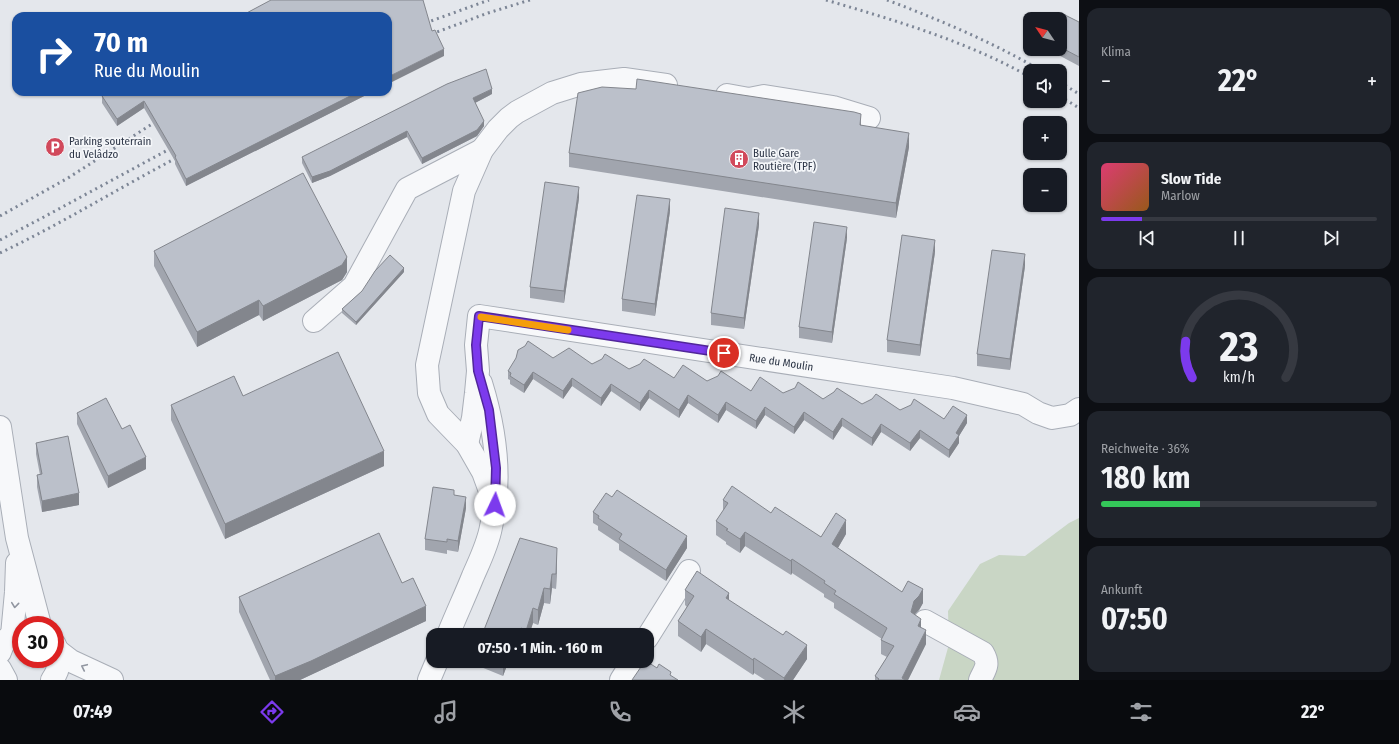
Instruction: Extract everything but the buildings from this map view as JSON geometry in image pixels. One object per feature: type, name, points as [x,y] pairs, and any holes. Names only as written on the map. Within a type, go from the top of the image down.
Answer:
[{"type":"street","points":[[495,505],[483,472],[467,444],[438,414],[429,393],[427,365],[464,191],[482,150],[508,118],[552,93],[581,84],[624,79],[749,99]]},
{"type":"street","points":[[314,321],[354,286],[407,189],[482,150]]},
{"type":"street","name":"Rue du Moulin","points":[[478,371],[476,345],[479,316],[953,388],[1023,404],[1038,413],[1052,418],[1070,415],[1079,409]]},
{"type":"street","points":[[467,444],[473,418],[478,371]]},
{"type":"street","points":[[451,628],[482,558],[491,528],[495,505],[496,468],[489,410],[478,371]]},
{"type":"street","points":[[0,427],[17,538],[38,616]]},
{"type":"street","points":[[8,640],[16,592],[17,538]]},
{"type":"street","points":[[653,628],[689,571]]},
{"type":"street","points":[[925,620],[983,653],[987,666],[980,680]]},
{"type":"street","points":[[64,655],[71,661],[112,680]]},
{"type":"street","points":[[52,680],[56,675],[58,668]]},
{"type":"street","points":[[429,680],[434,668]]},
{"type":"street","points":[[621,680],[629,668]]},
{"type":"green space","points":[[1079,518],[1079,680],[939,680],[949,644],[948,611],[980,564],[999,555],[1025,556],[1069,523]]},
{"type":"railway","points":[[420,25],[489,0]]},
{"type":"railway","points":[[426,36],[488,13],[530,0]]},
{"type":"railway","points":[[826,0],[905,24],[956,42],[1023,73]]},
{"type":"railway","points":[[887,0],[966,32],[1030,64]]},
{"type":"railway","points":[[1067,86],[1079,94]]},
{"type":"railway","points":[[1067,100],[1079,108]]},
{"type":"railway","points":[[0,216],[68,178],[163,117]]},
{"type":"railway","points":[[0,240],[177,145]]},
{"type":"railway","points":[[0,253],[184,154]]},
{"type":"slow traffic","points":[[481,317],[568,330]]},
{"type":"place","name":"Parking souterrain du Velâdzo","points":[[55,147]]},
{"type":"place","name":"Bulle Gare Routière (TPF)","points":[[739,159]]},
{"type":"route","points":[[495,505],[496,468],[489,410],[478,371],[476,345],[479,316],[724,353]]}]
